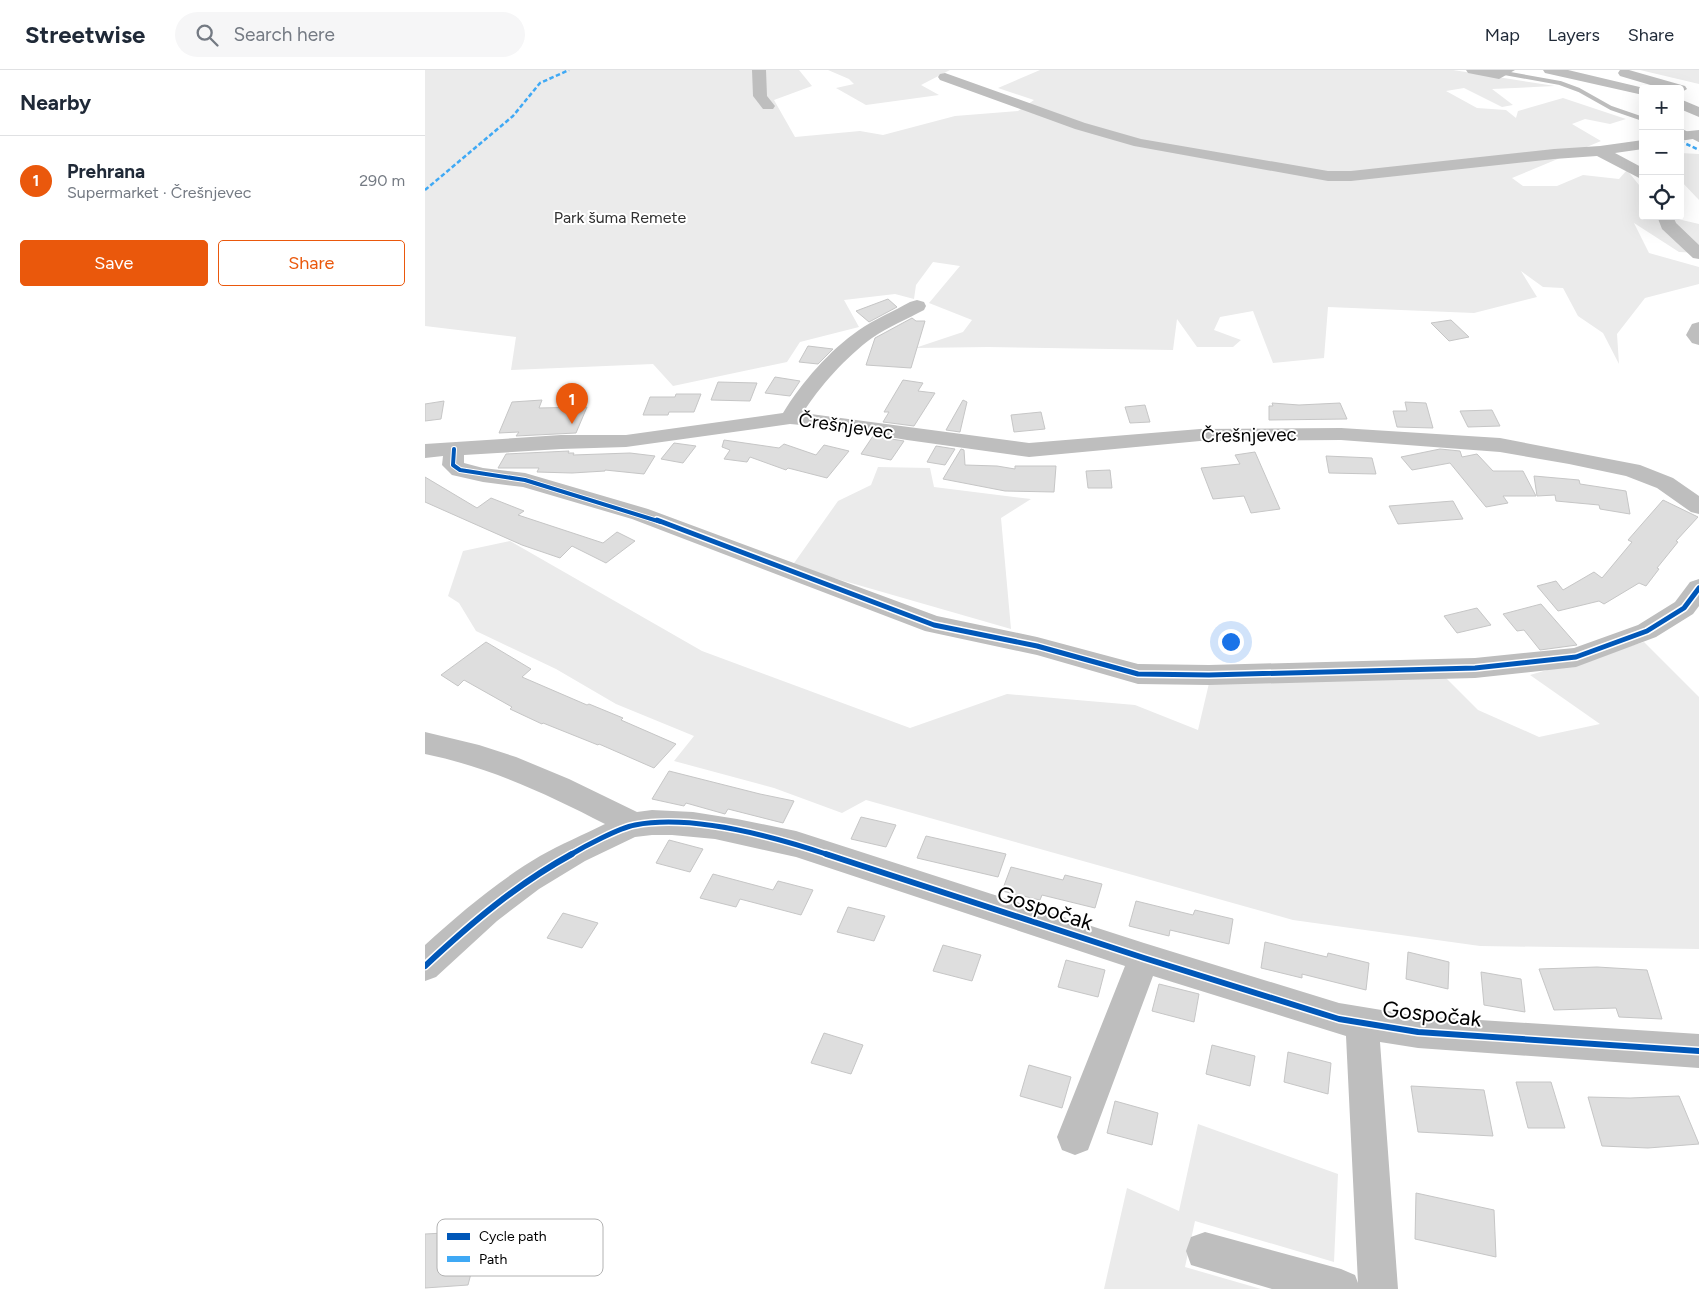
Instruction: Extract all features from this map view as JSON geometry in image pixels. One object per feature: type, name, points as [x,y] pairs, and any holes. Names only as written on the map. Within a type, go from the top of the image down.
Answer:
[{"type":"street","points":[[759,70],[760,96],[768,106]]},
{"type":"street","points":[[1473,70],[1504,72]]},
{"type":"street","points":[[1550,70],[1639,89]]},
{"type":"street","points":[[1616,70],[1665,85]]},
{"type":"street","points":[[945,78],[1080,126],[1139,143],[1327,176],[1351,176],[1554,154],[1600,151],[1639,145]]},
{"type":"street","points":[[1684,90],[1698,93]]},
{"type":"street","points":[[1684,105],[1699,113]]},
{"type":"street","points":[[1600,151],[1639,173]]},
{"type":"street","points":[[1667,220],[1669,225],[1699,254]]},
{"type":"street","name":"Črešnjevec","points":[[789,418],[801,400],[840,356],[866,334],[917,306]]},
{"type":"street","points":[[1699,328],[1696,335],[1699,340]]},
{"type":"street","name":"Črešnjevec","points":[[425,451],[561,442],[626,441],[789,418],[835,422],[907,434],[1029,450],[1201,435],[1332,434],[1500,445],[1569,456],[1632,470],[1665,483],[1699,507]]},
{"type":"street","points":[[454,449],[453,465],[460,470],[525,480],[640,514],[934,625],[1037,646],[1138,674],[1209,675],[1475,668],[1576,657],[1647,631],[1684,608],[1699,588]]},
{"type":"street","points":[[425,743],[448,747],[537,779],[634,826]]},
{"type":"street","name":"Gospočak","points":[[425,966],[466,927],[523,882],[571,853],[634,826],[665,823],[747,832],[796,844],[1144,958],[1339,1019],[1418,1032],[1699,1051]]},
{"type":"street","points":[[1075,1137],[1144,958]]},
{"type":"street","points":[[1361,1022],[1378,1289]]},
{"type":"street","points":[[1205,1251],[1341,1289]]},
{"type":"green space","name":"Park šuma Remete","points":[[425,70],[799,70],[812,86],[774,100],[795,137],[860,131],[883,135],[955,116],[1018,111],[1034,100],[998,88],[1040,70],[1453,70],[1555,86],[1492,89],[1513,105],[1502,107],[1464,88],[1446,91],[1477,108],[1506,110],[1516,118],[1518,111],[1563,98],[1626,119],[1610,124],[1585,119],[1572,124],[1601,141],[1512,178],[1523,186],[1557,186],[1583,175],[1619,179],[1627,170],[1639,185],[1639,220],[1682,220],[1699,224],[1699,253],[1679,252],[1634,223],[1649,253],[1699,267],[1699,284],[1645,298],[1617,334],[1619,364],[1603,333],[1578,316],[1563,288],[1543,287],[1521,271],[1537,297],[1474,313],[1328,307],[1324,358],[1273,363],[1253,311],[1220,317],[1214,330],[1241,340],[1233,347],[1197,347],[1177,319],[1173,350],[988,347],[915,348],[963,332],[972,320],[929,303],[960,266],[933,262],[916,285],[914,299],[895,294],[844,300],[859,327],[800,342],[787,362],[673,386],[653,364],[511,370],[516,337],[425,326]]},
{"type":"green space","points":[[828,70],[950,70],[921,85],[939,95],[866,105],[836,88],[854,84],[849,79]]},
{"type":"green space","points":[[1640,70],[1699,70],[1699,84]]},
{"type":"green space","points":[[1684,153],[1699,154],[1699,200],[1684,184]]},
{"type":"green space","points":[[878,467],[930,468],[934,487],[1031,499],[1001,518],[1011,629],[792,566],[838,501],[871,485]]},
{"type":"green space","points":[[510,541],[702,651],[910,728],[1007,694],[1135,705],[1198,730],[1210,679],[1443,675],[1478,710],[1539,737],[1600,724],[1530,675],[1644,642],[1699,697],[1699,949],[1480,946],[1293,920],[866,800],[842,813],[774,788],[674,761],[694,736],[616,704],[556,669],[476,631],[459,603],[448,596],[463,551]]},
{"type":"green space","points":[[1198,1124],[1338,1174],[1334,1262],[1195,1221],[1185,1267],[1261,1289],[1104,1289],[1127,1188],[1179,1211]]},
{"type":"building","points":[[888,299],[897,307],[869,322],[856,311]]},
{"type":"building","points":[[912,318],[916,321],[925,321],[911,368],[866,365],[875,338]]},
{"type":"building","points":[[1451,320],[1469,337],[1449,341],[1431,323]]},
{"type":"building","points":[[808,346],[833,349],[818,364],[799,362]]},
{"type":"building","points":[[775,377],[800,381],[790,396],[765,393]]},
{"type":"building","points":[[903,380],[923,383],[918,391],[935,393],[914,426],[883,422],[889,412],[884,412]]},
{"type":"building","points":[[718,382],[757,383],[750,401],[711,400]]},
{"type":"building","points":[[676,394],[701,394],[694,412],[643,415],[650,397],[675,397]]},
{"type":"building","points":[[542,400],[539,408],[587,407],[576,433],[516,436],[519,432],[499,433],[512,402]]},
{"type":"building","points":[[963,400],[967,402],[960,432],[946,430]]},
{"type":"building","points":[[444,401],[441,419],[425,421],[425,404]]},
{"type":"building","points":[[1405,402],[1426,403],[1433,428],[1397,427],[1393,411],[1407,411]]},
{"type":"building","points":[[1272,403],[1299,405],[1340,403],[1347,419],[1269,420],[1269,406],[1273,406]]},
{"type":"building","points":[[1145,405],[1150,422],[1130,423],[1125,407]]},
{"type":"building","points":[[1492,410],[1500,426],[1468,427],[1460,411]]},
{"type":"building","points":[[1041,412],[1045,429],[1014,432],[1011,415]]},
{"type":"building","points":[[873,436],[904,441],[891,460],[861,454]]},
{"type":"building","points":[[724,440],[779,448],[784,444],[816,455],[824,445],[849,451],[827,478],[788,468],[786,470],[750,457],[747,462],[724,459],[730,450],[722,447]]},
{"type":"building","points":[[674,443],[696,446],[683,463],[661,459]]},
{"type":"building","points":[[936,446],[955,449],[945,465],[927,462]]},
{"type":"building","points":[[961,449],[964,450],[965,465],[997,466],[1015,469],[1015,466],[1056,466],[1054,492],[1005,491],[943,479]]},
{"type":"building","points":[[1440,449],[1460,451],[1462,457],[1477,454],[1493,471],[1523,471],[1536,496],[1503,496],[1508,503],[1486,507],[1450,463],[1412,470],[1401,457]]},
{"type":"building","points":[[569,451],[568,453],[574,453],[573,455],[630,453],[655,456],[644,474],[605,470],[572,473],[537,472],[539,468],[498,468],[506,454]]},
{"type":"building","points":[[1255,452],[1280,509],[1251,513],[1244,496],[1213,499],[1201,468],[1240,464],[1235,455]]},
{"type":"building","points":[[1326,456],[1372,458],[1376,474],[1329,473]]},
{"type":"building","points":[[1110,470],[1112,488],[1088,488],[1086,471]]},
{"type":"building","points":[[1534,476],[1579,480],[1580,484],[1626,491],[1630,514],[1600,509],[1599,505],[1556,501],[1555,495],[1537,496]]},
{"type":"building","points":[[425,477],[477,508],[491,498],[524,511],[518,515],[603,543],[617,532],[635,541],[606,563],[572,546],[560,558],[522,545],[425,502]]},
{"type":"building","points":[[1663,500],[1698,517],[1676,541],[1678,542],[1657,568],[1659,569],[1646,586],[1639,583],[1604,604],[1599,601],[1558,611],[1537,586],[1556,581],[1563,590],[1594,572],[1602,578],[1632,542],[1628,540]]},
{"type":"building","points":[[1453,501],[1463,519],[1398,524],[1389,506]]},
{"type":"building","points":[[1541,604],[1577,645],[1540,650],[1524,630],[1517,631],[1503,614]]},
{"type":"building","points":[[1477,608],[1491,625],[1457,633],[1444,616]]},
{"type":"building","points":[[486,642],[531,669],[522,677],[623,718],[621,720],[676,744],[654,768],[599,744],[542,724],[510,709],[512,707],[464,680],[458,686],[441,675]]},
{"type":"building","points":[[669,771],[794,801],[783,823],[728,809],[725,814],[686,803],[684,806],[652,799]]},
{"type":"building","points":[[861,817],[896,825],[886,847],[851,839]]},
{"type":"building","points":[[926,836],[1006,854],[998,877],[917,858]]},
{"type":"building","points":[[669,840],[703,849],[690,872],[656,863]]},
{"type":"building","points":[[1011,867],[1063,880],[1065,875],[1102,884],[1095,908],[1042,895],[1040,900],[1002,891]]},
{"type":"building","points":[[713,874],[773,890],[778,881],[813,890],[801,915],[740,899],[736,907],[700,898]]},
{"type":"building","points":[[1136,901],[1193,915],[1195,910],[1233,919],[1229,944],[1170,930],[1169,936],[1129,926]]},
{"type":"building","points":[[848,907],[885,916],[874,941],[837,932]]},
{"type":"building","points":[[563,913],[598,923],[582,948],[547,938]]},
{"type":"building","points":[[1265,942],[1327,957],[1328,953],[1369,963],[1366,990],[1302,974],[1302,978],[1261,968]]},
{"type":"building","points":[[943,945],[981,955],[972,981],[933,971]]},
{"type":"building","points":[[1408,952],[1449,962],[1448,989],[1406,979]]},
{"type":"building","points":[[1066,960],[1105,970],[1098,997],[1058,987]]},
{"type":"building","points":[[1597,967],[1647,970],[1662,1019],[1619,1017],[1616,1008],[1554,1010],[1539,969]]},
{"type":"building","points":[[1481,972],[1521,979],[1525,1012],[1484,1005]]},
{"type":"building","points":[[1159,984],[1199,994],[1194,1022],[1152,1011]]},
{"type":"building","points":[[824,1033],[863,1045],[851,1074],[811,1063]]},
{"type":"building","points":[[1212,1045],[1255,1056],[1250,1086],[1206,1074]]},
{"type":"building","points":[[1288,1052],[1331,1063],[1328,1094],[1284,1082]]},
{"type":"building","points":[[1029,1065],[1071,1077],[1062,1108],[1020,1096]]},
{"type":"building","points":[[1516,1082],[1551,1082],[1565,1128],[1528,1128]]},
{"type":"building","points":[[1411,1086],[1484,1090],[1493,1136],[1418,1132]]},
{"type":"building","points":[[1679,1096],[1699,1144],[1648,1148],[1602,1146],[1588,1097]]},
{"type":"building","points":[[1115,1101],[1158,1113],[1152,1145],[1107,1133]]},
{"type":"building","points":[[1416,1193],[1494,1210],[1496,1257],[1415,1239]]},
{"type":"building","points":[[437,1233],[437,1276],[470,1276],[468,1285],[425,1288],[425,1234]]},
{"type":"waterway","points":[[1488,70],[1560,83],[1579,90],[1611,108],[1639,118]]},
{"type":"waterway","points":[[1684,132],[1699,140]]},
{"type":"marked path","points":[[425,190],[513,116],[540,83],[569,70]]},
{"type":"marked path","points":[[1684,143],[1699,150]]},
{"type":"cycle path","points":[[454,449],[453,465],[460,470],[525,480],[640,514],[934,625],[1037,646],[1138,674],[1209,675],[1475,668],[1576,657],[1647,631],[1684,608],[1699,588]]},
{"type":"cycle path","points":[[425,966],[465,929],[507,895],[551,865],[630,826],[672,822],[715,827],[796,844],[1144,958],[1339,1019],[1418,1032],[1699,1051]]},
{"type":"place","name":"Prehrana","points":[[572,424]]}]
